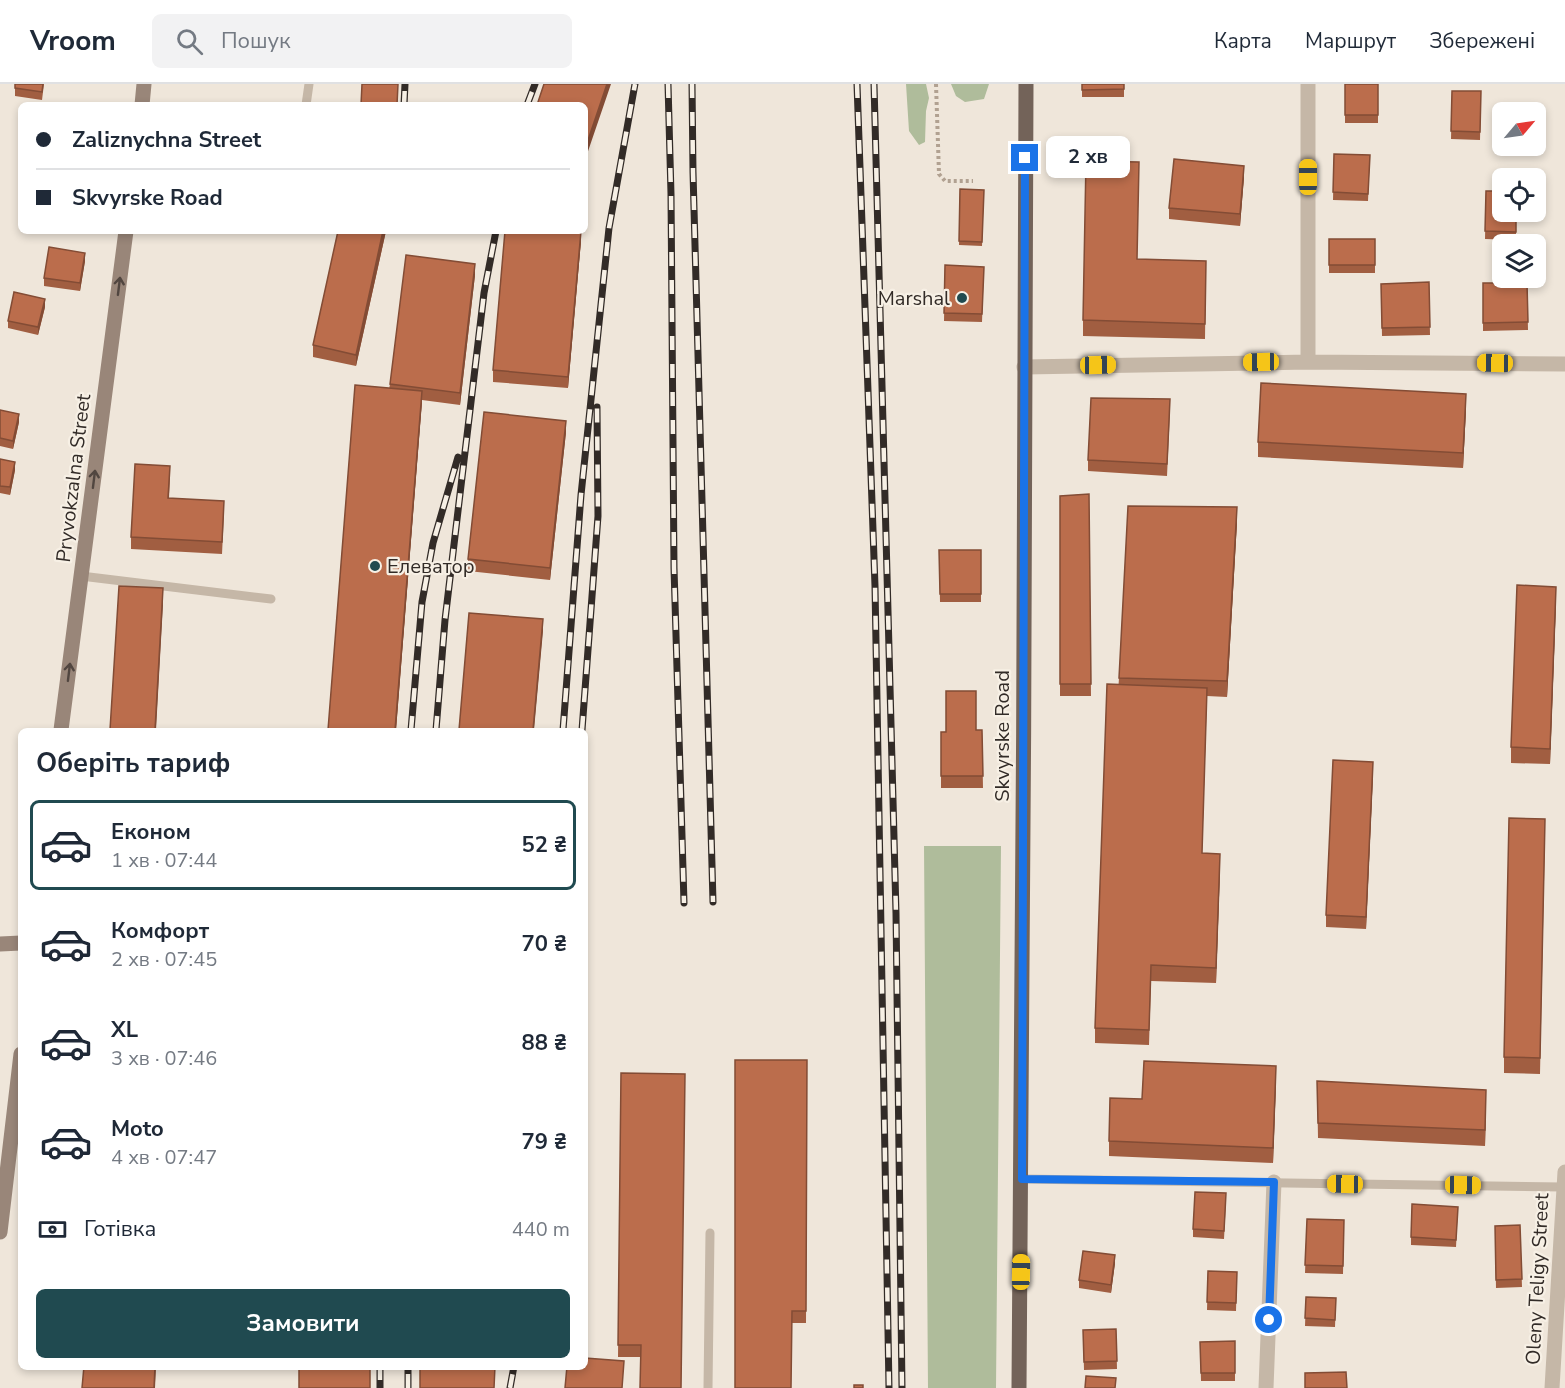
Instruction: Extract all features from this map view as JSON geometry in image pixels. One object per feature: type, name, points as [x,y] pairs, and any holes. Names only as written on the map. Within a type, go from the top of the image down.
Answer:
[{"type":"main road","name":"Skvyrske Road","points":[[1019,1388],[1022,1179],[1026,84]]},
{"type":"street","points":[[142,102],[144,84]]},
{"type":"street","points":[[1308,84],[1308,362]]},
{"type":"street","name":"Pryvokzalna Street","points":[[61,728],[126,234]]},
{"type":"street","points":[[1024,367],[1308,362],[1565,364]]},
{"type":"street","points":[[0,944],[18,943]]},
{"type":"street","points":[[0,1232],[18,1079]]},
{"type":"street","name":"Oleny Teligy Street","points":[[1552,1388],[1564,1179]]},
{"type":"street","points":[[1266,1388],[1274,1182]]},
{"type":"lane","points":[[306,102],[309,84]]},
{"type":"lane","points":[[81,576],[270,599]]},
{"type":"lane","points":[[1022,1179],[1274,1182],[1564,1179]]},
{"type":"lane","points":[[708,1388],[710,1233]]},
{"type":"path","points":[[936,84],[939,174],[945,181],[973,181]]},
{"type":"green space","points":[[906,84],[926,84],[929,98],[926,111],[925,142],[919,145],[909,131]]},
{"type":"green space","points":[[951,84],[989,84],[984,99],[965,102],[956,96]]},
{"type":"green space","points":[[924,846],[1001,846],[996,1388],[928,1388]]},
{"type":"building","points":[[15,84],[43,84],[42,92],[15,88]]},
{"type":"building","points":[[362,84],[398,84],[397,102],[361,102]]},
{"type":"building","points":[[544,84],[607,84],[588,140],[588,102],[538,102]]},
{"type":"building","points":[[1082,84],[1124,84],[1124,89],[1082,90]]},
{"type":"building","points":[[1345,84],[1378,84],[1378,115],[1345,115]]},
{"type":"building","points":[[1452,91],[1481,91],[1480,132],[1451,131]]},
{"type":"building","points":[[1334,154],[1370,155],[1368,194],[1333,192]]},
{"type":"building","points":[[1174,159],[1244,166],[1240,214],[1169,208]]},
{"type":"building","points":[[1086,161],[1139,162],[1137,259],[1206,261],[1205,324],[1083,320]]},
{"type":"building","points":[[960,189],[984,190],[982,242],[959,241]]},
{"type":"building","points":[[1486,191],[1492,191],[1492,222],[1516,222],[1516,232],[1485,231]]},
{"type":"building","points":[[337,234],[382,234],[356,355],[313,345]]},
{"type":"building","points":[[505,234],[581,234],[568,377],[493,370]]},
{"type":"building","points":[[1329,239],[1375,239],[1375,265],[1329,265]]},
{"type":"building","points":[[49,247],[85,253],[80,283],[44,278]]},
{"type":"building","points":[[406,255],[475,264],[460,393],[390,384]]},
{"type":"building","points":[[945,265],[984,267],[982,314],[944,313]]},
{"type":"building","points":[[1429,282],[1430,327],[1382,328],[1381,284]]},
{"type":"building","points":[[1483,283],[1492,283],[1492,288],[1527,288],[1528,322],[1483,323]]},
{"type":"building","points":[[14,292],[45,299],[38,327],[8,321]]},
{"type":"building","points":[[1261,383],[1466,394],[1463,453],[1258,442]]},
{"type":"building","name":"Елеватор","points":[[355,385],[422,391],[395,728],[328,728]]},
{"type":"building","points":[[1091,398],[1170,399],[1167,464],[1088,460]]},
{"type":"building","points":[[0,410],[19,414],[13,441],[0,438]]},
{"type":"building","points":[[484,412],[566,421],[550,568],[468,559]]},
{"type":"building","points":[[0,459],[15,462],[10,487],[0,486]]},
{"type":"building","points":[[135,464],[170,466],[168,498],[224,501],[222,542],[131,537]]},
{"type":"building","points":[[1089,494],[1091,684],[1060,684],[1060,496]]},
{"type":"building","points":[[1128,506],[1237,507],[1227,681],[1119,678]]},
{"type":"building","points":[[939,550],[981,550],[981,594],[940,594]]},
{"type":"building","points":[[1517,585],[1556,587],[1550,749],[1511,747]]},
{"type":"building","points":[[119,586],[163,588],[155,728],[110,728]]},
{"type":"building","points":[[469,613],[543,619],[533,728],[459,728]]},
{"type":"building","points":[[1107,684],[1207,688],[1202,853],[1220,854],[1216,968],[1151,965],[1149,1030],[1095,1028]]},
{"type":"building","points":[[946,691],[976,691],[976,730],[982,730],[983,776],[941,776],[941,732],[946,732]]},
{"type":"building","points":[[1333,760],[1373,762],[1366,917],[1326,915]]},
{"type":"building","points":[[1509,818],[1545,819],[1540,1058],[1504,1057]]},
{"type":"building","points":[[735,1060],[807,1060],[806,1311],[792,1311],[791,1388],[735,1388]]},
{"type":"building","points":[[1144,1061],[1276,1066],[1273,1148],[1109,1141],[1110,1098],[1142,1099]]},
{"type":"building","points":[[621,1073],[685,1074],[681,1388],[640,1388],[641,1345],[618,1345]]},
{"type":"building","points":[[1317,1081],[1486,1090],[1485,1130],[1318,1123]]},
{"type":"building","points":[[1195,1192],[1226,1193],[1224,1231],[1193,1229]]},
{"type":"building","points":[[1412,1204],[1458,1207],[1456,1240],[1411,1237]]},
{"type":"building","points":[[1307,1219],[1344,1220],[1343,1266],[1305,1265]]},
{"type":"building","points":[[1520,1225],[1522,1279],[1496,1280],[1495,1226]]},
{"type":"building","points":[[1083,1251],[1115,1255],[1111,1285],[1079,1280]]},
{"type":"building","points":[[1208,1271],[1237,1272],[1236,1303],[1207,1302]]},
{"type":"building","points":[[1306,1297],[1336,1298],[1335,1320],[1305,1318]]},
{"type":"building","points":[[1116,1329],[1117,1361],[1084,1362],[1083,1330]]},
{"type":"building","points":[[1235,1341],[1235,1373],[1201,1373],[1200,1342]]},
{"type":"building","points":[[588,1358],[624,1361],[622,1388],[565,1388],[567,1370],[588,1370]]},
{"type":"building","points":[[84,1370],[155,1370],[154,1388],[82,1388]]},
{"type":"building","points":[[299,1370],[370,1370],[370,1388],[299,1388]]},
{"type":"building","points":[[420,1370],[495,1370],[494,1388],[420,1388]]},
{"type":"building","points":[[1346,1372],[1347,1388],[1305,1388],[1305,1373]]},
{"type":"building","points":[[1086,1376],[1116,1378],[1115,1388],[1085,1388]]},
{"type":"building","points":[[854,1385],[863,1385],[863,1388],[854,1388]]},
{"type":"railway","points":[[404,102],[405,84]]},
{"type":"railway","points":[[528,102],[535,84]]},
{"type":"railway","points":[[563,728],[581,495],[609,228],[635,84]]},
{"type":"railway","points":[[668,84],[674,568],[684,903]]},
{"type":"railway","points":[[692,84],[713,902]]},
{"type":"railway","points":[[857,84],[875,586],[889,1388]]},
{"type":"railway","points":[[874,84],[896,913],[902,1388]]},
{"type":"railway","points":[[436,728],[445,620],[484,293],[495,234]]},
{"type":"railway","points":[[582,728],[598,516],[597,407]]},
{"type":"railway","points":[[411,728],[422,602],[433,543],[458,457]]},
{"type":"railway","points":[[380,1370],[380,1388]]},
{"type":"railway","points":[[408,1370],[408,1388]]},
{"type":"railway","points":[[510,1388],[513,1370]]},
{"type":"place","name":"Marshal","points":[[962,298]]},
{"type":"place","name":"Елеватор","points":[[375,566]]},
{"type":"route","points":[[1025,158],[1022,1179],[1274,1182],[1269,1320]]}]
